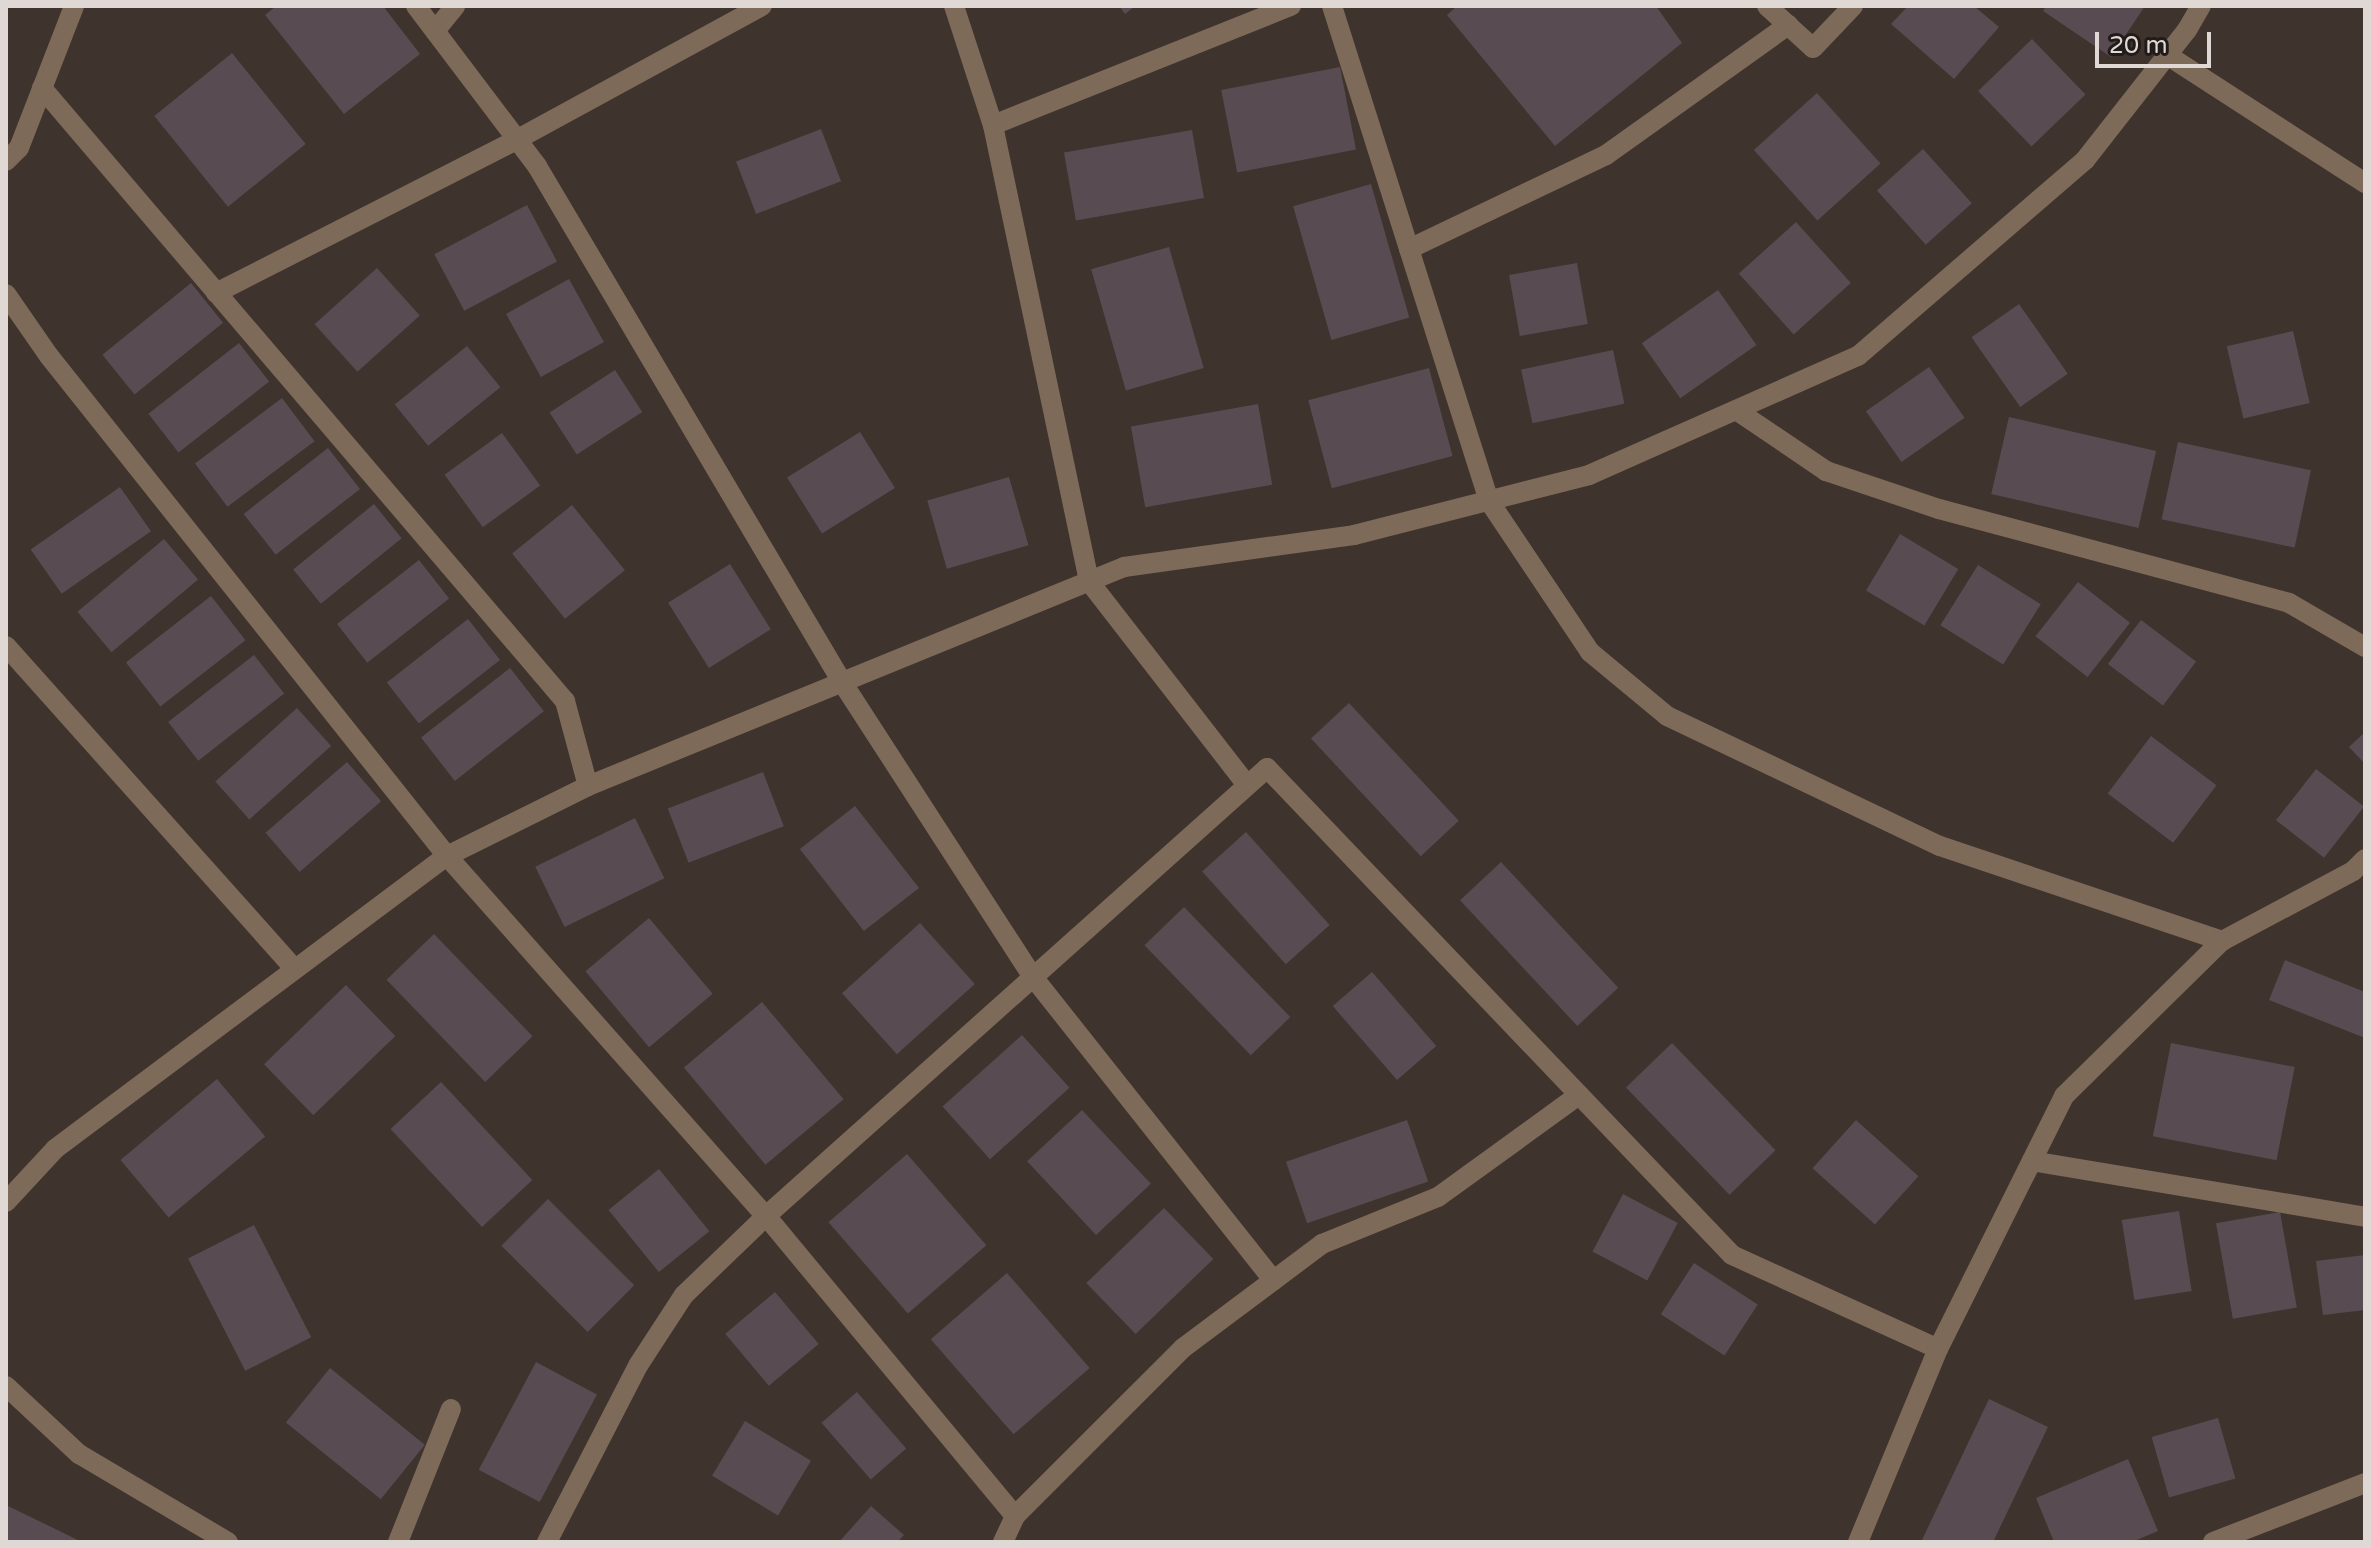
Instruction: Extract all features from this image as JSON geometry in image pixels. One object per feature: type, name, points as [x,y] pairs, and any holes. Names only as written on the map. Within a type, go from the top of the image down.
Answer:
[{"type":"street","points":[[6,161],[19,148],[74,6]]},
{"type":"street","points":[[416,6],[537,166],[842,682],[1033,977],[1273,1280]]},
{"type":"street","points":[[435,31],[455,6]]},
{"type":"street","points":[[216,293],[516,140],[762,6]]},
{"type":"street","points":[[954,6],[993,125],[1089,581],[1247,785]]},
{"type":"street","points":[[993,125],[1291,6]]},
{"type":"street","points":[[1332,6],[1489,501],[1590,652],[1667,716],[1940,846],[2222,941]]},
{"type":"street","points":[[1767,6],[1813,48],[1853,6]]},
{"type":"street","points":[[6,1202],[55,1149],[447,856],[588,786],[1124,567],[1354,535],[1589,475],[1858,356],[2085,160],[2201,6]]},
{"type":"street","points":[[1409,249],[1606,155],[1788,25]]},
{"type":"street","points":[[2167,55],[2365,183]]},
{"type":"street","points":[[42,88],[565,701],[588,786]]},
{"type":"street","points":[[6,294],[49,356],[447,856],[766,1216],[1015,1516]]},
{"type":"street","points":[[1736,410],[1826,471],[1939,509],[2289,603],[2365,647]]},
{"type":"street","points":[[6,646],[295,969]]},
{"type":"street","points":[[547,1542],[639,1364],[677,1307],[766,1216],[1267,768],[1732,1255],[1938,1349]]},
{"type":"street","points":[[1858,1542],[1938,1349],[2064,1096],[2222,941],[2353,871],[2365,859]]},
{"type":"street","points":[[1003,1542],[1015,1516],[1183,1348],[1322,1244],[1438,1197],[1579,1095]]},
{"type":"street","points":[[2032,1161],[2365,1217]]},
{"type":"street","points":[[6,1386],[79,1454],[228,1542]]},
{"type":"street","points":[[398,1542],[451,1409]]},
{"type":"street","points":[[2213,1542],[2365,1483]]},
{"type":"building","points":[[276,6],[383,6],[420,54],[344,114],[265,15]]},
{"type":"building","points":[[1119,6],[1135,6],[1125,14]]},
{"type":"building","points":[[1457,6],[1656,6],[1682,43],[1555,146],[1447,15]]},
{"type":"building","points":[[1908,6],[1974,6],[1999,27],[1954,79],[1891,24]]},
{"type":"building","points":[[2046,6],[2145,6],[2111,57],[2043,11]]},
{"type":"building","points":[[2032,39],[2085,94],[2032,146],[1978,91]]},
{"type":"building","points":[[232,53],[306,144],[228,207],[154,116]]},
{"type":"building","points":[[1340,67],[1356,149],[1237,173],[1221,90]]},
{"type":"building","points":[[1817,93],[1881,164],[1817,220],[1754,150]]},
{"type":"building","points":[[821,129],[841,181],[756,214],[736,162]]},
{"type":"building","points":[[1192,130],[1204,198],[1076,221],[1064,153]]},
{"type":"building","points":[[1923,149],[1972,203],[1926,245],[1877,190]]},
{"type":"building","points":[[1371,184],[1409,318],[1331,340],[1293,206]]},
{"type":"building","points":[[527,205],[557,262],[464,311],[434,254]]},
{"type":"building","points":[[1796,222],[1851,283],[1794,334],[1739,274]]},
{"type":"building","points":[[1169,247],[1204,368],[1126,390],[1091,269]]},
{"type":"building","points":[[1577,263],[1588,324],[1520,336],[1509,275]]},
{"type":"building","points":[[377,268],[420,316],[357,372],[315,324]]},
{"type":"building","points":[[569,279],[604,342],[541,377],[506,314]]},
{"type":"building","points":[[191,283],[223,323],[135,394],[102,355]]},
{"type":"building","points":[[1718,290],[1756,345],[1680,398],[1642,343]]},
{"type":"building","points":[[2019,304],[2068,374],[2020,407],[1971,337]]},
{"type":"building","points":[[2293,331],[2310,403],[2243,418],[2227,346]]},
{"type":"building","points":[[239,343],[269,382],[179,452],[148,414]]},
{"type":"building","points":[[467,346],[500,387],[428,446],[395,405]]},
{"type":"building","points":[[1613,350],[1624,404],[1532,423],[1521,370]]},
{"type":"building","points":[[1929,367],[1965,418],[1901,462],[1866,411]]},
{"type":"building","points":[[1429,368],[1453,456],[1332,488],[1308,400]]},
{"type":"building","points":[[615,370],[642,412],[577,454],[550,412]]},
{"type":"building","points":[[282,398],[314,441],[227,507],[195,464]]},
{"type":"building","points":[[1258,404],[1272,485],[1145,507],[1131,426]]},
{"type":"building","points":[[2009,417],[2156,451],[2138,528],[1991,494]]},
{"type":"building","points":[[860,432],[895,488],[822,534],[787,478]]},
{"type":"building","points":[[502,433],[540,486],[483,527],[445,475]]},
{"type":"building","points":[[2178,442],[2311,470],[2295,548],[2162,519]]},
{"type":"building","points":[[328,448],[360,489],[276,555],[244,514]]},
{"type":"building","points":[[1009,477],[1029,545],[947,569],[927,500]]},
{"type":"building","points":[[120,487],[151,531],[62,594],[31,550]]},
{"type":"building","points":[[374,504],[402,538],[321,604],[293,569]]},
{"type":"building","points":[[572,505],[625,570],[565,619],[512,553]]},
{"type":"building","points":[[1900,534],[1958,569],[1924,626],[1866,591]]},
{"type":"building","points":[[164,539],[198,580],[112,652],[77,612]]},
{"type":"building","points":[[419,560],[449,599],[367,663],[337,624]]},
{"type":"building","points":[[730,564],[771,629],[709,668],[668,603]]},
{"type":"building","points":[[1978,565],[2041,604],[2003,664],[1940,625]]},
{"type":"building","points":[[2078,582],[2130,623],[2088,677],[2036,636]]},
{"type":"building","points":[[211,596],[245,640],[160,707],[126,662]]},
{"type":"building","points":[[468,619],[500,660],[419,723],[387,682]]},
{"type":"building","points":[[2141,620],[2196,662],[2163,705],[2108,664]]},
{"type":"building","points":[[254,655],[284,694],[198,761],[168,722]]},
{"type":"building","points":[[510,668],[544,711],[455,781],[421,738]]},
{"type":"building","points":[[1349,703],[1459,821],[1421,856],[1311,738]]},
{"type":"building","points":[[297,708],[331,746],[249,820],[215,782]]},
{"type":"building","points":[[2365,732],[2365,764],[2349,747]]},
{"type":"building","points":[[2151,736],[2216,785],[2173,843],[2108,794]]},
{"type":"building","points":[[347,762],[381,801],[300,872],[265,833]]},
{"type":"building","points":[[2316,769],[2364,807],[2324,858],[2276,820]]},
{"type":"building","points":[[763,772],[784,826],[689,863],[668,809]]},
{"type":"building","points":[[855,806],[919,888],[864,931],[800,849]]},
{"type":"building","points":[[635,818],[664,878],[565,927],[535,867]]},
{"type":"building","points":[[1246,832],[1330,925],[1286,964],[1202,871]]},
{"type":"building","points":[[1501,862],[1618,988],[1577,1026],[1460,900]]},
{"type":"building","points":[[1184,907],[1290,1017],[1251,1055],[1144,945]]},
{"type":"building","points":[[649,918],[713,994],[649,1047],[585,971]]},
{"type":"building","points":[[920,923],[975,984],[897,1054],[842,993]]},
{"type":"building","points":[[434,934],[533,1036],[485,1082],[387,980]]},
{"type":"building","points":[[2285,960],[2365,992],[2365,1038],[2269,1000]]},
{"type":"building","points":[[1372,972],[1436,1046],[1397,1080],[1333,1006]]},
{"type":"building","points":[[346,985],[395,1036],[313,1115],[264,1064]]},
{"type":"building","points":[[762,1002],[844,1099],[765,1165],[684,1068]]},
{"type":"building","points":[[1022,1035],[1070,1088],[990,1159],[942,1107]]},
{"type":"building","points":[[1672,1043],[1776,1150],[1729,1195],[1626,1087]]},
{"type":"building","points":[[2171,1043],[2295,1067],[2277,1160],[2153,1136]]},
{"type":"building","points":[[217,1079],[265,1136],[169,1217],[120,1160]]},
{"type":"building","points":[[441,1082],[532,1180],[482,1227],[391,1129]]},
{"type":"building","points":[[1082,1110],[1151,1184],[1096,1235],[1027,1161]]},
{"type":"building","points":[[1407,1120],[1428,1181],[1307,1223],[1286,1162]]},
{"type":"building","points":[[1856,1120],[1918,1176],[1875,1225],[1813,1168]]},
{"type":"building","points":[[907,1154],[986,1245],[908,1314],[829,1222]]},
{"type":"building","points":[[659,1169],[709,1231],[659,1272],[608,1210]]},
{"type":"building","points":[[1623,1194],[1678,1223],[1647,1280],[1592,1251]]},
{"type":"building","points":[[548,1199],[634,1285],[588,1332],[501,1246]]},
{"type":"building","points":[[1164,1208],[1213,1259],[1136,1334],[1086,1283]]},
{"type":"building","points":[[2179,1211],[2192,1291],[2134,1300],[2122,1220]]},
{"type":"building","points":[[2280,1212],[2297,1308],[2233,1319],[2216,1223]]},
{"type":"building","points":[[254,1225],[311,1337],[245,1371],[188,1259]]},
{"type":"building","points":[[2365,1255],[2365,1310],[2323,1315],[2316,1261]]},
{"type":"building","points":[[1694,1263],[1758,1304],[1725,1356],[1661,1314]]},
{"type":"building","points":[[1007,1273],[1090,1368],[1013,1434],[931,1339]]},
{"type":"building","points":[[775,1292],[819,1344],[769,1386],[725,1334]]},
{"type":"building","points":[[536,1362],[597,1394],[540,1502],[479,1470]]},
{"type":"building","points":[[330,1368],[425,1445],[381,1499],[286,1422]]},
{"type":"building","points":[[857,1392],[906,1449],[871,1479],[822,1423]]},
{"type":"building","points":[[1989,1399],[2048,1427],[1993,1542],[1921,1542]]},
{"type":"building","points":[[2218,1418],[2235,1479],[2169,1498],[2152,1437]]},
{"type":"building","points":[[745,1421],[811,1461],[778,1516],[712,1476]]},
{"type":"building","points":[[2128,1459],[2158,1531],[2132,1542],[2054,1542],[2036,1498]]},
{"type":"building","points":[[6,1505],[82,1542],[6,1542]]},
{"type":"building","points":[[871,1506],[904,1535],[897,1542],[839,1542]]}]
